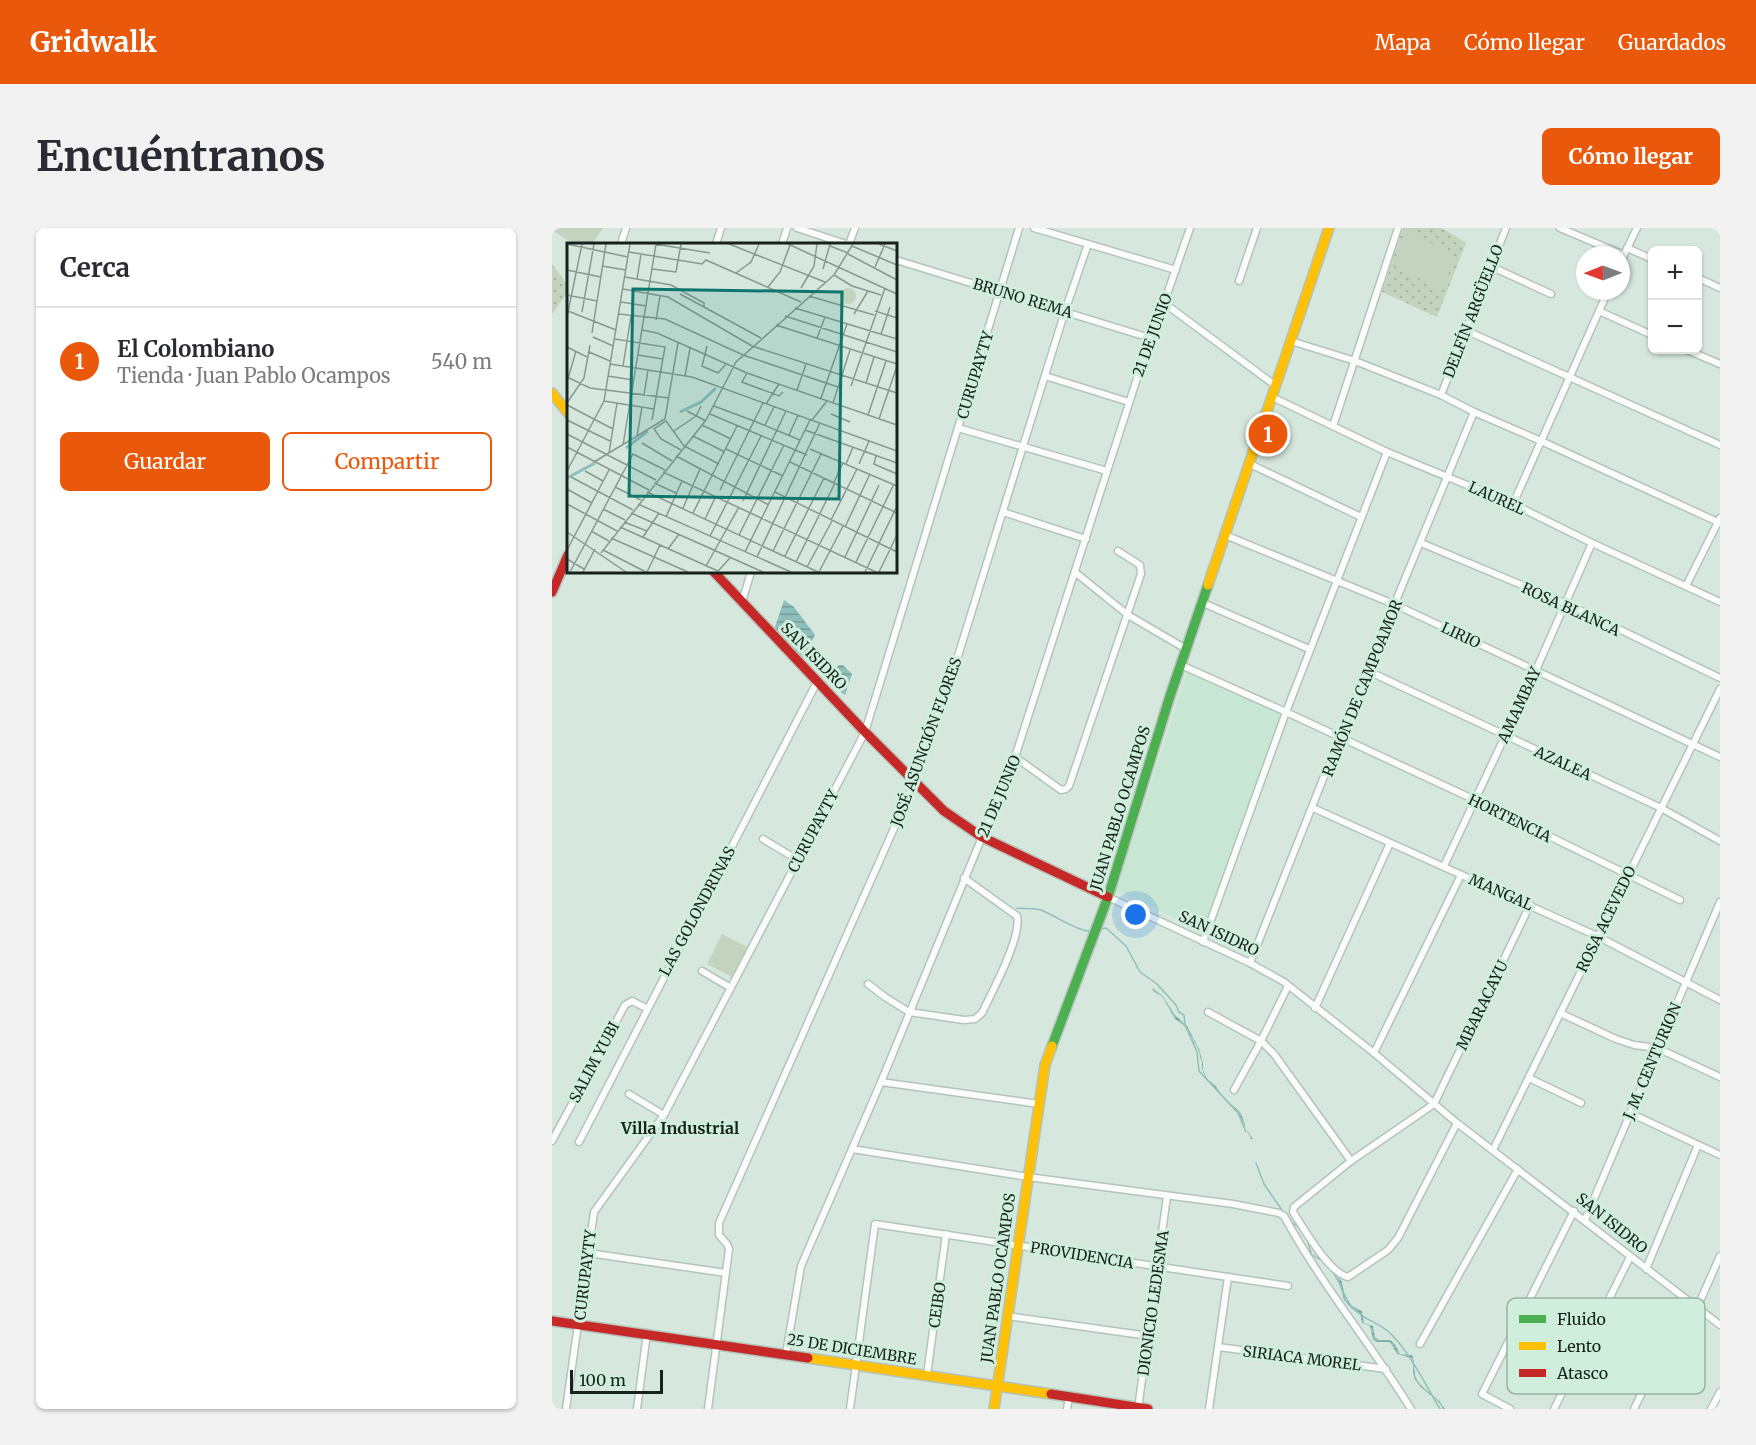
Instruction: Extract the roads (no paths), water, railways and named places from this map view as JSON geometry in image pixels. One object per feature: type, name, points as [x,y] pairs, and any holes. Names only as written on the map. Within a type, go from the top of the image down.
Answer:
[{"type":"street","points":[[621,243],[626,228]]},
{"type":"street","points":[[716,243],[720,228]]},
{"type":"street","points":[[782,243],[787,228]]},
{"type":"street","points":[[797,228],[845,243]]},
{"type":"street","points":[[848,243],[855,228]]},
{"type":"street","name":"CURUPAYTY","points":[[566,1409],[594,1212],[664,1115],[865,732],[1019,228]]},
{"type":"street","points":[[1034,228],[1176,270]]},
{"type":"street","name":"21 DE JUNIO","points":[[786,1354],[801,1266],[1016,757],[1150,338],[1190,228]]},
{"type":"street","points":[[1239,281],[1257,228]]},
{"type":"street","name":"JUAN PABLO OCAMPOS","points":[[994,1409],[1045,1065],[1108,897],[1186,649],[1329,228]]},
{"type":"street","points":[[1333,426],[1398,228]]},
{"type":"street","name":"DELFÍN ARGÜELLO","points":[[1441,395],[1506,228]]},
{"type":"street","points":[[1560,228],[1597,246]]},
{"type":"street","points":[[1628,246],[1637,228]]},
{"type":"street","name":"JOSÉ ASUNCIÓN FLORES","points":[[726,1273],[729,1249],[719,1235],[719,1222],[915,781],[953,672],[1088,244]]},
{"type":"street","points":[[1630,249],[1648,257]]},
{"type":"street","name":"BRUNO REMA","points":[[897,260],[1150,338]]},
{"type":"street","points":[[1490,266],[1551,294]]},
{"type":"street","points":[[1702,280],[1720,288]]},
{"type":"street","points":[[1513,504],[1604,300]]},
{"type":"street","points":[[1164,303],[1276,386]]},
{"type":"street","points":[[1599,311],[1648,333]]},
{"type":"street","points":[[1465,330],[1720,445]]},
{"type":"street","points":[[1291,341],[1354,361],[1441,395],[1474,412],[1719,521],[1686,586]]},
{"type":"street","points":[[1696,354],[1720,364]]},
{"type":"street","points":[[1045,376],[1129,402]]},
{"type":"street","points":[[552,393],[567,412]]},
{"type":"street","name":"LAUREL","points":[[1272,397],[1387,452],[1513,504],[1720,602]]},
{"type":"street","name":"RAMÓN DE CAMPOAMOR","points":[[1250,963],[1340,736],[1474,412]]},
{"type":"street","points":[[958,428],[1107,471]]},
{"type":"street","points":[[1203,942],[1309,649],[1387,452]]},
{"type":"street","points":[[1250,464],[1361,517]]},
{"type":"street","points":[[1003,512],[1086,539]]},
{"type":"street","name":"LIRIO","points":[[1226,535],[1396,605],[1720,757]]},
{"type":"street","name":"ROSA BLANCA","points":[[1421,543],[1564,603],[1720,678]]},
{"type":"street","name":"AMAMBAY","points":[[1444,866],[1536,670],[1592,543]]},
{"type":"street","points":[[1016,757],[1061,790],[1066,789],[1128,615],[1141,568],[1140,565],[1118,551]]},
{"type":"street","points":[[552,592],[555,576],[567,557]]},
{"type":"street","name":"SAN ISIDRO","points":[[715,573],[865,732],[944,811],[982,837],[1250,963],[1288,986],[1374,1053],[1457,1123],[1684,1298]]},
{"type":"street","points":[[742,602],[751,573]]},
{"type":"street","points":[[1076,573],[1128,615],[1186,649]]},
{"type":"street","points":[[1203,603],[1309,649]]},
{"type":"street","name":"HORTENCIA","points":[[1181,665],[1340,736],[1680,900]]},
{"type":"street","name":"AZALEA","points":[[1368,671],[1661,808],[1720,841]]},
{"type":"street","name":"LAS GOLONDRINAS","points":[[579,1142],[646,1008],[817,682]]},
{"type":"street","name":"ROSA ACEVEDO","points":[[1493,1150],[1720,689]]},
{"type":"street","name":"MANGAL","points":[[1313,808],[1597,936],[1720,1000]]},
{"type":"street","points":[[763,839],[798,860]]},
{"type":"street","points":[[1315,1008],[1390,843]]},
{"type":"street","points":[[1374,1053],[1461,874]]},
{"type":"street","points":[[868,984],[909,1012],[964,1020],[975,1019],[982,1013],[1016,937],[1019,922],[1017,916],[964,878]]},
{"type":"street","name":"J. M. CENTURION","points":[[1585,1220],[1720,902]]},
{"type":"street","name":"MBARACAYU","points":[[1434,1104],[1530,905]]},
{"type":"street","points":[[1713,918],[1720,922]]},
{"type":"street","points":[[702,971],[731,988]]},
{"type":"street","points":[[1234,1090],[1288,986]]},
{"type":"street","name":"SALIM YUBI","points":[[552,1141],[625,1005],[632,1001],[646,1008]]},
{"type":"street","points":[[1208,1012],[1261,1041],[1274,1054],[1351,1161]]},
{"type":"street","points":[[1560,1013],[1617,1039],[1634,1045],[1657,1048],[1720,1077]]},
{"type":"street","points":[[1529,1078],[1581,1103]]},
{"type":"street","points":[[880,1082],[1039,1104]]},
{"type":"street","points":[[629,1094],[664,1115]]},
{"type":"street","points":[[1434,1104],[1351,1161],[1294,1207],[1293,1209],[1321,1255],[1340,1274],[1348,1276],[1388,1250],[1398,1238],[1457,1123]]},
{"type":"street","points":[[1630,1113],[1720,1155]]},
{"type":"street","points":[[1646,1269],[1698,1145]]},
{"type":"street","points":[[852,1149],[1028,1177],[1233,1204],[1281,1214],[1330,1292],[1386,1369],[1411,1409]]},
{"type":"street","points":[[1420,1344],[1518,1169]]},
{"type":"street","name":"DIONICIO LEDESMA","points":[[1142,1408],[1167,1196]]},
{"type":"street","points":[[1530,1298],[1574,1211]]},
{"type":"street","name":"PROVIDENCIA","points":[[856,1364],[875,1224],[1288,1286]]},
{"type":"street","name":"CEIBO","points":[[927,1375],[946,1234]]},
{"type":"street","points":[[588,1253],[726,1273],[708,1409]]},
{"type":"street","points":[[1701,1298],[1720,1256]]},
{"type":"street","points":[[1610,1298],[1630,1257]]},
{"type":"street","points":[[1209,1409],[1228,1277]]},
{"type":"street","name":"SAN ISIDRO","points":[[1705,1314],[1720,1325]]},
{"type":"street","points":[[1007,1316],[1149,1336]]},
{"type":"street","name":"25 DE DICIEMBRE","points":[[552,1321],[647,1333],[1142,1408]]},
{"type":"street","points":[[637,1409],[647,1333]]},
{"type":"street","points":[[1507,1344],[1482,1394],[1510,1409]]},
{"type":"street","name":"SIRIACA MOREL","points":[[1218,1347],[1386,1369]]},
{"type":"street","points":[[850,1409],[856,1364]]},
{"type":"street","points":[[1712,1409],[1720,1392]]},
{"type":"street","points":[[1554,1409],[1562,1394]]},
{"type":"street","points":[[1634,1409],[1641,1394]]},
{"type":"street","points":[[1067,1409],[1069,1397]]},
{"type":"water","points":[[784,600],[794,607],[815,635],[803,658],[774,630]]},
{"type":"water","points":[[843,665],[852,674],[845,695],[830,680],[833,670]]},
{"type":"water","points":[[1152,988],[1162,995],[1174,1014],[1187,1026],[1199,1049],[1207,1079],[1215,1085],[1222,1096],[1206,1079],[1202,1069],[1198,1049],[1186,1027],[1175,1019],[1162,996],[1154,992]]},
{"type":"water","points":[[1226,1100],[1240,1112],[1246,1128],[1238,1112]]},
{"type":"water","points":[[1305,1234],[1312,1254],[1323,1260],[1337,1273],[1342,1282],[1345,1298],[1350,1305],[1362,1311],[1364,1323],[1373,1326],[1375,1337],[1379,1340],[1390,1340],[1400,1354],[1412,1355],[1417,1380],[1445,1409],[1417,1382],[1413,1375],[1412,1358],[1397,1354],[1390,1342],[1373,1340],[1370,1326],[1362,1323],[1360,1313],[1352,1309],[1344,1300],[1338,1277],[1322,1261],[1311,1255]]},
{"type":"waterway","points":[[1017,908],[1041,910],[1072,926],[1089,931]]},
{"type":"waterway","points":[[1101,929],[1106,928],[1126,946],[1140,972],[1157,984],[1176,1005],[1179,1012],[1184,1015],[1185,1025],[1197,1052],[1199,1071],[1238,1113],[1246,1132]]},
{"type":"waterway","points":[[1256,1163],[1264,1184],[1284,1213]]},
{"type":"waterway","points":[[1290,1221],[1300,1228],[1307,1239]]},
{"type":"waterway","points":[[1332,1271],[1353,1308],[1386,1330],[1398,1342],[1440,1409]]},
{"type":"place","name":"El Colombiano","points":[[1268,434]]},
{"type":"district","name":"Villa Industrial","points":[[680,1128]]}]
